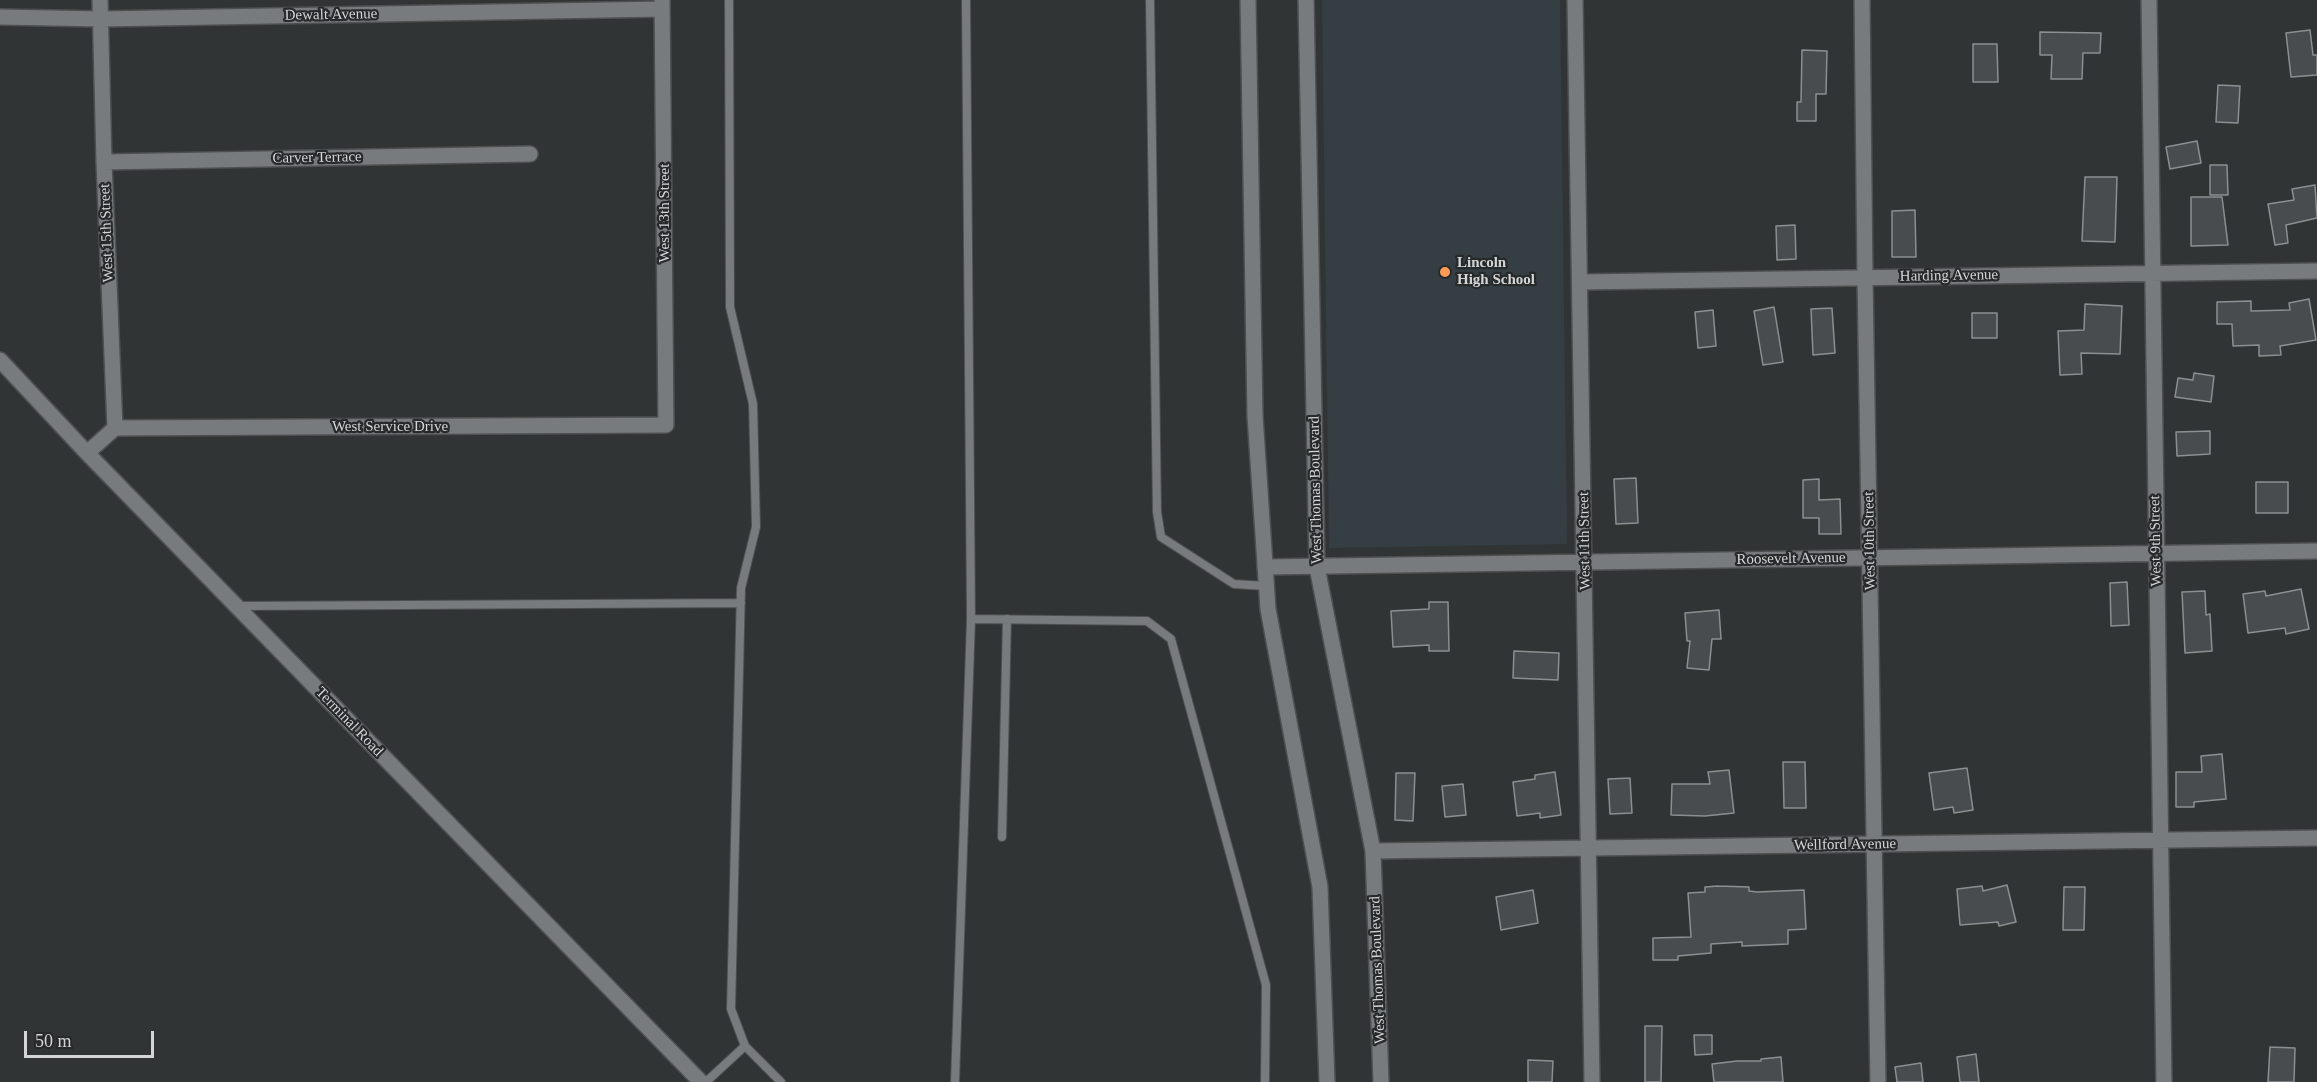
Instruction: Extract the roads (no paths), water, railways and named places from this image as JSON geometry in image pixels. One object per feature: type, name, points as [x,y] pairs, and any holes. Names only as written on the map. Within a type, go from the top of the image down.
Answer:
[{"type":"street","name":"West 15th Street","points":[[100,0],[115,428]]},
{"type":"street","points":[[1248,0],[1255,416],[1266,586],[1268,609],[1320,886],[1327,1082]]},
{"type":"street","name":"West Thomas Boulevard","points":[[1306,0],[1317,567],[1373,851],[1382,1082]]},
{"type":"street","name":"West 11th Street","points":[[1575,0],[1592,1082]]},
{"type":"street","name":"West 10th Street","points":[[1862,0],[1864,278],[1878,1082]]},
{"type":"street","name":"West 9th Street","points":[[2149,0],[2164,1082]]},
{"type":"street","name":"Dewalt Avenue","points":[[0,17],[101,19],[386,7],[662,4]]},
{"type":"street","name":"West 13th Street","points":[[662,4],[666,425]]},
{"type":"street","name":"Carver Terrace","points":[[104,162],[530,154]]},
{"type":"street","name":"Harding Avenue","points":[[1581,282],[2317,271]]},
{"type":"street","name":"Terminal Road","points":[[0,360],[87,453],[700,1082]]},
{"type":"street","name":"West Service Drive","points":[[115,428],[666,425]]},
{"type":"street","points":[[87,453],[115,428]]},
{"type":"street","name":"Roosevelt Avenue","points":[[1265,567],[2317,551]]},
{"type":"street","name":"Wellford Avenue","points":[[1373,851],[2317,838]]},
{"type":"lane","points":[[729,0],[730,307],[753,404],[756,527],[741,588],[731,1009],[745,1046],[781,1082]]},
{"type":"lane","points":[[955,1082],[971,618],[966,0]]},
{"type":"lane","points":[[1150,0],[1157,512],[1161,537],[1234,584],[1266,586]]},
{"type":"lane","points":[[236,606],[741,603]]},
{"type":"lane","points":[[971,618],[1147,621],[1171,639],[1266,984],[1265,1082]]},
{"type":"lane","points":[[1002,837],[1007,619]]},
{"type":"lane","points":[[706,1082],[745,1046]]},
{"type":"place","name":"Lincoln High School","points":[[1445,272]]}]
